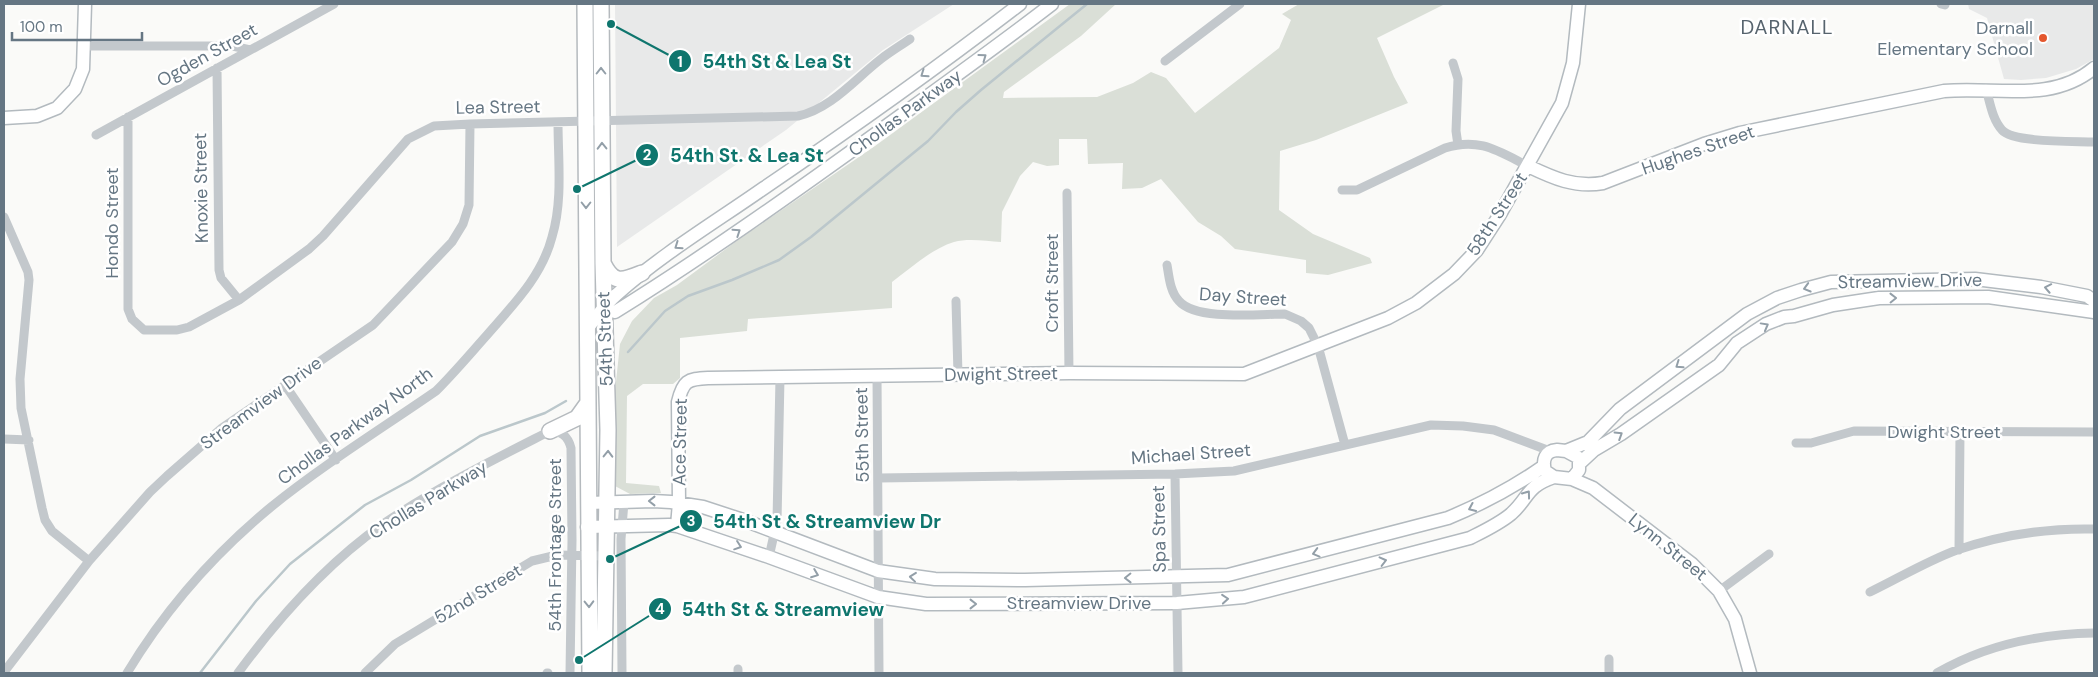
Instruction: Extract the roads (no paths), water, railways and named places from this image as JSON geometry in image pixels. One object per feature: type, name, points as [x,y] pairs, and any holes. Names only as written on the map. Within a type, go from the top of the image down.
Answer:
[{"type":"main road","points":[[4,118],[36,116],[56,108],[75,89],[83,68],[85,4]]},
{"type":"main road","name":"54th Street","points":[[585,4],[590,673]]},
{"type":"main road","name":"54th Street","points":[[601,4],[603,263],[608,430],[604,673]]},
{"type":"main road","name":"Chollas Parkway","points":[[586,329],[614,296],[678,246],[764,188],[1020,4]]},
{"type":"main road","name":"Chollas Parkway","points":[[604,309],[615,312],[642,296],[781,202],[986,55],[1052,4]]},
{"type":"main road","name":"58th Street","points":[[1318,346],[1388,318],[1416,303],[1442,284],[1477,250],[1528,166],[1562,103],[1573,63],[1579,4]]},
{"type":"main road","name":"Hughes Street","points":[[1528,166],[1568,183],[1586,185],[1603,183],[1704,144],[1740,133],[1944,91],[1986,89],[2030,91],[2051,89],[2071,83],[2094,68]]},
{"type":"main road","points":[[603,263],[608,273],[615,278],[629,278],[642,273]]},
{"type":"main road","name":"Streamview Drive","points":[[1566,450],[1588,442],[1620,408],[1754,310],[1777,298],[1801,290],[1830,282],[1855,280],[1987,279],[2064,291],[2086,296],[2094,301]]},
{"type":"main road","points":[[1855,280],[1858,301]]},
{"type":"main road","name":"Streamview Drive","points":[[1580,465],[1592,450],[1621,434],[1720,365],[1737,343],[1766,324],[1784,317],[1833,305],[1879,298],[1988,297],[2094,312]]},
{"type":"main road","name":"Dwight Street","points":[[682,387],[687,382],[696,379],[1069,373],[1244,374],[1318,346]]},
{"type":"main road","name":"Ace Street","points":[[677,526],[679,503],[678,402],[682,387]]},
{"type":"main road","points":[[550,431],[577,418],[587,404]]},
{"type":"main road","points":[[1566,450],[1575,455],[1580,465],[1572,479],[1554,477],[1545,471],[1546,455],[1550,451],[1566,450]]},
{"type":"main road","name":"Streamview Drive","points":[[588,503],[653,501],[679,503],[718,511],[878,571],[935,579],[1025,580],[1239,574],[1448,518],[1475,507],[1525,479],[1544,464]]},
{"type":"main road","name":"Lynn Street","points":[[1580,465],[1593,488]]},
{"type":"main road","name":"Streamview Drive","points":[[588,527],[677,526],[878,597],[926,604],[1177,603],[1244,597],[1470,538],[1511,514],[1532,487],[1539,482],[1554,477]]},
{"type":"main road","name":"Lynn Street","points":[[1572,479],[1593,488],[1692,564],[1719,591],[1735,619],[1750,673]]},
{"type":"street","name":"Ogden Street","points":[[96,135],[334,4]]},
{"type":"street","points":[[1165,61],[1240,4]]},
{"type":"street","name":"Lea Street","points":[[138,326],[150,330],[177,330],[203,320],[239,300],[323,236],[408,140],[434,126],[798,116],[810,114],[828,103],[882,58],[910,40]]},
{"type":"street","points":[[85,46],[233,46],[250,50]]},
{"type":"street","points":[[1453,63],[1458,79],[1456,131],[1458,145]]},
{"type":"street","name":"Knoxie Street","points":[[217,68],[219,270],[220,278],[239,300]]},
{"type":"street","points":[[1986,89],[1993,114],[2002,131],[2019,138],[2094,142]]},
{"type":"street","name":"Hondo Street","points":[[128,117],[128,309],[132,319],[138,326]]},
{"type":"street","name":"Chollas Parkway North","points":[[127,673],[161,623],[208,565],[271,507],[436,391],[455,373],[532,281],[546,259],[553,235],[557,210],[558,122]]},
{"type":"street","name":"Streamview Drive","points":[[4,672],[89,561],[150,492],[222,428],[373,325],[456,236],[463,224],[468,205],[470,124]]},
{"type":"street","name":"Hughes Street","points":[[1342,190],[1357,190],[1445,148],[1458,145],[1474,144],[1489,146],[1528,166]]},
{"type":"street","name":"Croft Street","points":[[1068,193],[1069,373]]},
{"type":"street","points":[[4,217],[30,280],[20,380],[21,408],[45,520],[58,537],[89,561]]},
{"type":"street","points":[[4,238],[14,238]]},
{"type":"street","name":"Day Street","points":[[1167,265],[1173,293],[1179,302],[1188,309],[1204,314],[1285,314],[1296,317],[1309,328],[1318,346],[1345,445]]},
{"type":"street","points":[[956,301],[958,375]]},
{"type":"street","name":"55th Street","points":[[877,376],[879,673]]},
{"type":"street","points":[[769,557],[776,533],[780,378]]},
{"type":"street","points":[[285,384],[336,460]]},
{"type":"street","name":"Michael Street","points":[[879,478],[1175,474],[1234,471],[1408,429],[1444,424],[1494,430],[1550,451]]},
{"type":"street","name":"54th Frontage Street","points":[[550,431],[562,434],[568,440],[571,448],[570,673]]},
{"type":"street","name":"Chollas Parkway","points":[[238,673],[285,614],[322,576],[361,541],[402,512],[466,474],[550,431]]},
{"type":"street","name":"Dwight Street","points":[[1796,443],[1811,443],[1854,431],[2094,432]]},
{"type":"street","points":[[1959,550],[1960,432]]},
{"type":"street","points":[[4,439],[29,440]]},
{"type":"street","name":"Michael Street","points":[[1528,444],[1544,464]]},
{"type":"street","name":"Spa Street","points":[[1175,474],[1178,673]]},
{"type":"street","points":[[622,673],[621,539],[624,502]]},
{"type":"street","points":[[1870,592],[1959,550],[2029,533],[2094,529]]},
{"type":"street","points":[[1719,591],[1769,554]]},
{"type":"street","name":"52nd Street","points":[[366,673],[396,644],[532,561],[549,556],[606,556]]},
{"type":"street","points":[[1937,673],[1971,657],[2010,643],[2051,636],[2094,633]]},
{"type":"street","points":[[1609,659],[1609,673]]},
{"type":"waterway","points":[[628,352],[665,311],[688,296],[779,260],[811,237],[928,141],[981,90],[1087,4]]},
{"type":"waterway","points":[[200,673],[256,601],[290,564],[365,505],[411,480],[480,436],[545,413],[566,401]]},
{"type":"place","name":"54th St & Lea St","points":[[611,24]]},
{"type":"place","name":"Darnall Elementary School","points":[[2043,38]]},
{"type":"place","name":"54th St. & Lea St","points":[[577,189]]},
{"type":"place","name":"54th St & Streamview Dr","points":[[610,559]]},
{"type":"place","name":"54th St & Streamview","points":[[579,660]]},
{"type":"district","name":"DARNALL","points":[[1787,27]]}]
